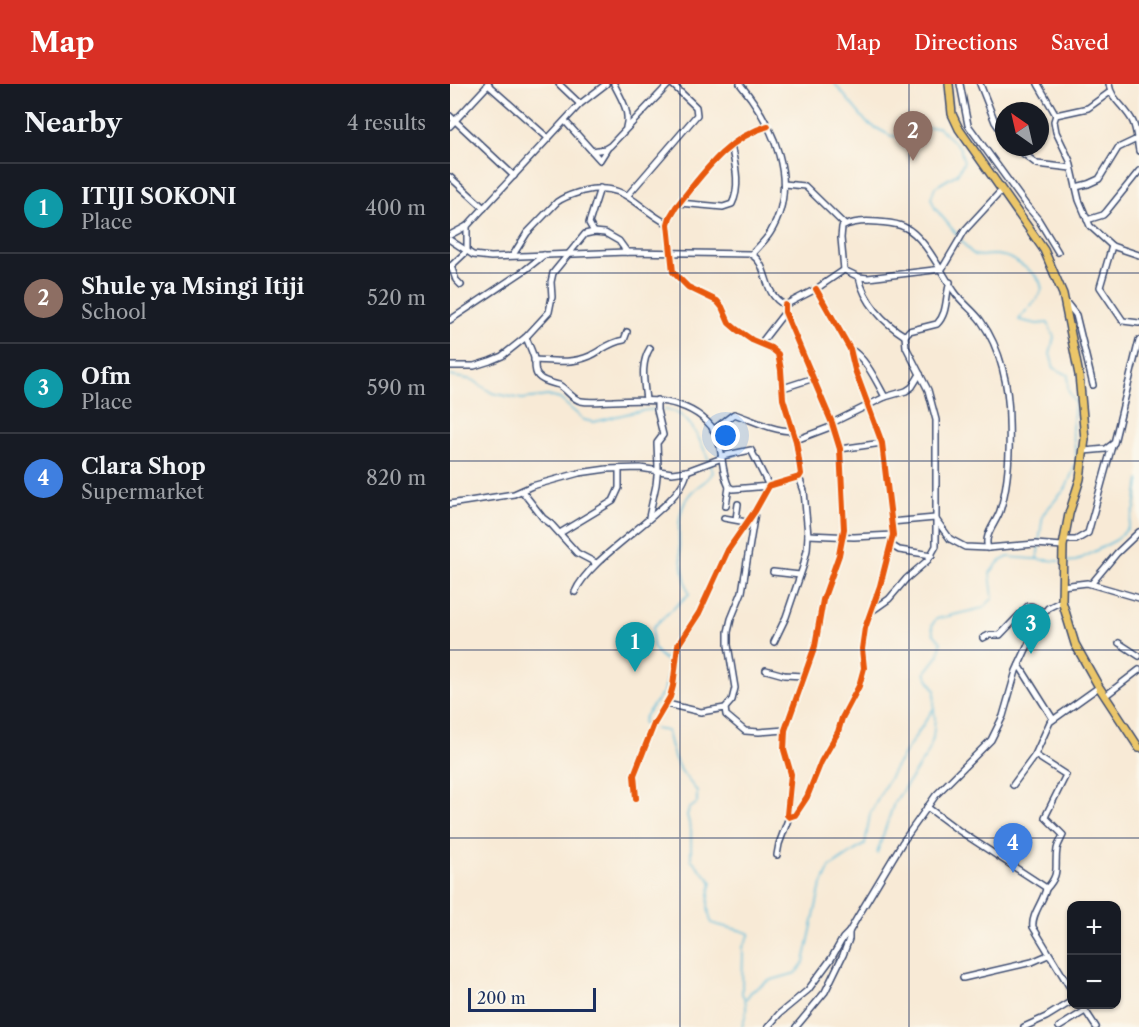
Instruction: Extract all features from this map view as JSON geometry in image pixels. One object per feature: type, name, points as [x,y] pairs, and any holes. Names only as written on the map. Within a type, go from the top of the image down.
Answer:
[{"type":"main road","points":[[948,84],[952,114],[959,129],[1044,250],[1064,300],[1079,375],[1084,451],[1080,479],[1069,514],[1064,543],[1062,601],[1075,644],[1099,687],[1139,748]]},
{"type":"street","points":[[450,126],[488,84],[548,138]]},
{"type":"street","points":[[559,84],[580,104]]},
{"type":"street","points":[[450,235],[466,226],[580,104],[606,84]]},
{"type":"street","points":[[614,84],[626,111],[627,122],[624,131]]},
{"type":"street","points":[[566,121],[600,160],[607,148],[671,84],[696,107],[697,115],[628,195]]},
{"type":"street","points":[[450,240],[480,256],[627,252],[752,254],[764,242],[774,224],[784,184],[778,148],[753,99],[740,84]]},
{"type":"street","points":[[960,84],[968,125],[1038,219],[1058,252]]},
{"type":"street","points":[[980,84],[995,122]]},
{"type":"street","points":[[1038,84],[1056,115],[1054,121],[1056,132],[1066,153],[1087,220],[1096,232],[1112,246],[1139,255]]},
{"type":"street","points":[[1109,84],[1110,92],[1138,130],[1139,151]]},
{"type":"street","points":[[1056,115],[1088,108],[1110,92]]},
{"type":"street","points":[[626,111],[636,117]]},
{"type":"street","points":[[450,116],[514,176]]},
{"type":"street","points":[[768,126],[748,133],[731,145],[705,171],[670,217],[668,224],[672,269],[678,279],[688,287],[717,301],[731,325],[752,340],[771,348],[779,356],[783,399],[796,440],[808,535],[807,550],[800,575],[784,622],[774,642]]},
{"type":"street","points":[[1076,187],[1099,179],[1118,148],[1137,139]]},
{"type":"street","points":[[680,203],[723,207],[732,204],[736,197],[737,178],[731,145]]},
{"type":"street","points":[[592,151],[607,148]]},
{"type":"street","points":[[1027,156],[1037,164],[1071,168]]},
{"type":"street","points":[[1087,220],[1106,212],[1139,171]]},
{"type":"street","points":[[450,177],[484,208]]},
{"type":"street","points":[[784,184],[805,186],[845,225]]},
{"type":"street","points":[[594,232],[589,224],[600,188]]},
{"type":"street","points":[[513,255],[527,233],[562,198],[600,188],[628,195],[647,212],[668,224]]},
{"type":"street","points":[[942,269],[965,230],[1001,191]]},
{"type":"street","points":[[844,270],[841,230],[845,225],[862,222],[903,226],[915,235],[942,269],[953,290],[981,320],[990,337],[998,354],[1009,404],[1008,461],[999,512],[986,539],[988,548]]},
{"type":"street","points":[[466,226],[467,251]]},
{"type":"street","points":[[450,366],[474,366],[490,362],[526,337],[549,312],[553,273],[585,234],[594,232],[609,235],[619,241],[627,252]]},
{"type":"street","points":[[1112,246],[1100,287],[1123,321],[1139,323]]},
{"type":"street","points":[[461,285],[456,280],[450,266],[467,251]]},
{"type":"street","points":[[752,254],[760,263],[771,294],[785,308],[833,424],[840,449],[843,536],[839,555],[823,600],[815,646],[785,730],[784,750],[790,774],[787,802],[789,817],[781,836],[777,855]]},
{"type":"street","points":[[452,321],[544,255]]},
{"type":"street","points":[[844,270],[859,277],[910,274],[942,269]]},
{"type":"street","points":[[761,343],[785,308],[844,270]]},
{"type":"street","points":[[859,277],[863,291],[878,313],[894,329],[905,336]]},
{"type":"street","points":[[872,611],[889,599],[902,583],[932,555],[936,546],[938,463],[936,420],[928,390],[906,347],[905,336],[909,331],[937,324],[940,321],[944,314],[950,282]]},
{"type":"street","points":[[789,817],[795,815],[807,797],[821,762],[859,686],[864,668],[862,649],[865,628],[872,611],[893,535],[882,443],[855,370],[850,349],[816,289]]},
{"type":"street","points":[[1064,300],[1076,315],[1093,385]]},
{"type":"street","points":[[534,360],[565,363],[581,359],[614,342],[624,340],[627,332]]},
{"type":"street","points":[[526,337],[538,376],[546,382],[560,386],[580,401],[646,400],[657,405],[685,407],[701,417],[713,430],[721,448],[729,487],[726,506]]},
{"type":"street","points":[[935,518],[953,542],[965,547],[988,548],[1064,543],[1076,540],[1088,533],[1114,443],[1139,340]]},
{"type":"street","points":[[646,400],[643,373],[646,354],[650,348]]},
{"type":"street","points":[[850,349],[857,353],[868,368],[885,397]]},
{"type":"street","points":[[796,440],[885,397],[906,391],[917,381],[920,374]]},
{"type":"street","points":[[783,388],[814,378]]},
{"type":"street","points":[[648,518],[657,472],[657,443],[663,435],[657,405]]},
{"type":"street","points":[[713,430],[734,414],[782,431],[793,431]]},
{"type":"street","points":[[840,449],[882,443]]},
{"type":"street","points":[[1084,451],[1101,450],[1112,446]]},
{"type":"street","points":[[450,504],[514,494],[570,475],[640,468],[657,472],[687,471],[722,457],[751,450],[769,486]]},
{"type":"street","points":[[560,533],[613,501],[619,488],[619,469]]},
{"type":"street","points":[[575,592],[596,563],[674,494],[685,480],[687,471]]},
{"type":"street","points":[[729,487],[733,489],[769,486],[799,477]]},
{"type":"street","points":[[636,798],[634,775],[654,724],[667,704],[673,686],[675,661],[680,641],[699,613],[724,559],[769,486]]},
{"type":"street","points":[[522,491],[543,518],[577,553],[596,563]]},
{"type":"street","points":[[736,519],[738,504]]},
{"type":"street","points":[[667,704],[701,712],[725,708],[732,700],[735,688],[728,632],[742,592],[755,511]]},
{"type":"street","points":[[724,518],[746,522]]},
{"type":"street","points":[[891,522],[935,518]]},
{"type":"street","points":[[1092,584],[1139,532]]},
{"type":"street","points":[[808,535],[893,535]]},
{"type":"street","points":[[891,545],[899,550],[932,555]]},
{"type":"street","points":[[773,572],[800,575]]},
{"type":"street","points":[[1062,586],[1092,584],[1139,598]]},
{"type":"street","points":[[768,1027],[779,1014],[808,990],[849,932],[877,883],[927,807],[944,786],[991,740],[1003,716],[1012,679],[1044,612],[1062,601]]},
{"type":"street","points":[[983,638],[989,634],[1000,635],[1028,606],[1044,612]]},
{"type":"street","points":[[1119,644],[1139,656]]},
{"type":"street","points":[[1019,665],[1053,719]]},
{"type":"street","points":[[766,670],[777,674],[804,676]]},
{"type":"street","points":[[1106,696],[1139,670]]},
{"type":"street","points":[[1013,785],[1035,754],[1053,719],[1099,687]]},
{"type":"street","points":[[725,708],[726,715],[745,731],[785,730]]},
{"type":"street","points":[[1035,754],[1066,775],[1045,817],[1063,835],[1057,850],[1058,872],[1046,889],[1032,924],[1048,955],[1067,984]]},
{"type":"street","points":[[927,807],[958,830],[1035,879],[1046,889]]},
{"type":"street","points":[[796,1027],[825,992],[843,955],[849,932]]},
{"type":"street","points":[[963,978],[1032,962],[1048,955]]},
{"type":"street","points":[[1024,1027],[1067,1004]]},
{"type":"street","points":[[1059,1027],[1085,1011],[1096,1027]]},
{"type":"waterway","points":[[835,84],[867,123],[891,136],[912,137],[925,128],[938,127],[960,148],[964,162],[957,174],[935,187],[931,198],[935,208],[958,236]]},
{"type":"waterway","points":[[961,240],[972,253],[980,256],[1007,257],[1028,269],[1039,280],[1042,289],[1040,294],[1019,320],[1037,324],[1048,323],[1054,337],[1050,354],[1054,368],[1068,375],[1068,390],[1075,402],[1072,429],[1077,461],[1066,488],[1043,514],[1039,542]]},
{"type":"waterway","points":[[450,376],[473,380],[492,393],[522,399],[548,396],[560,399],[584,420],[594,422],[647,410],[668,410],[683,417],[699,439],[713,472],[690,494],[680,516],[679,542],[689,594],[653,627],[654,649],[671,664],[664,691],[643,722],[650,728]]},
{"type":"waterway","points":[[1064,562],[1076,561],[1116,540],[1128,528],[1135,508],[1139,480]]},
{"type":"waterway","points":[[1037,559],[1039,546]]},
{"type":"waterway","points":[[746,999],[751,992],[768,981],[796,973],[804,962],[820,889],[830,867],[865,844],[870,814],[894,769],[934,708],[935,690],[925,673],[939,655],[941,642],[933,633],[932,625],[936,619],[983,608],[993,598],[990,573],[999,562],[1008,557],[1059,561]]},
{"type":"waterway","points":[[877,853],[894,803],[928,753],[933,738],[934,709]]},
{"type":"waterway","points":[[655,729],[667,731],[677,764],[697,791],[697,803],[689,809],[687,815],[691,831],[691,859],[712,882],[708,903],[712,923],[750,934],[743,947],[742,994],[746,1002],[746,1010],[742,1027]]},
{"type":"cycle path","points":[[636,798],[634,775],[654,724],[670,697],[678,645],[699,613],[728,550],[769,486],[799,477],[801,474],[796,441],[783,399],[778,354],[736,329],[729,323],[717,301],[688,287],[673,272],[668,224],[676,207],[705,170],[727,148],[753,132],[768,126]]},
{"type":"cycle path","points":[[785,305],[785,312],[832,423],[840,449],[844,529],[839,555],[823,600],[815,646],[785,730],[784,750],[791,774],[787,815],[789,817],[795,815],[807,797],[821,762],[859,686],[864,668],[862,649],[865,628],[880,586],[893,535],[882,443],[855,370],[850,349],[816,289]]},
{"type":"place","name":"Shule ya Msingi Itiji","points":[[913,161]]},
{"type":"place","name":"Ofm","points":[[1031,654]]},
{"type":"place","name":"ITIJI SOKONI","points":[[635,672]]},
{"type":"place","name":"Clara Shop","points":[[1013,873]]}]
